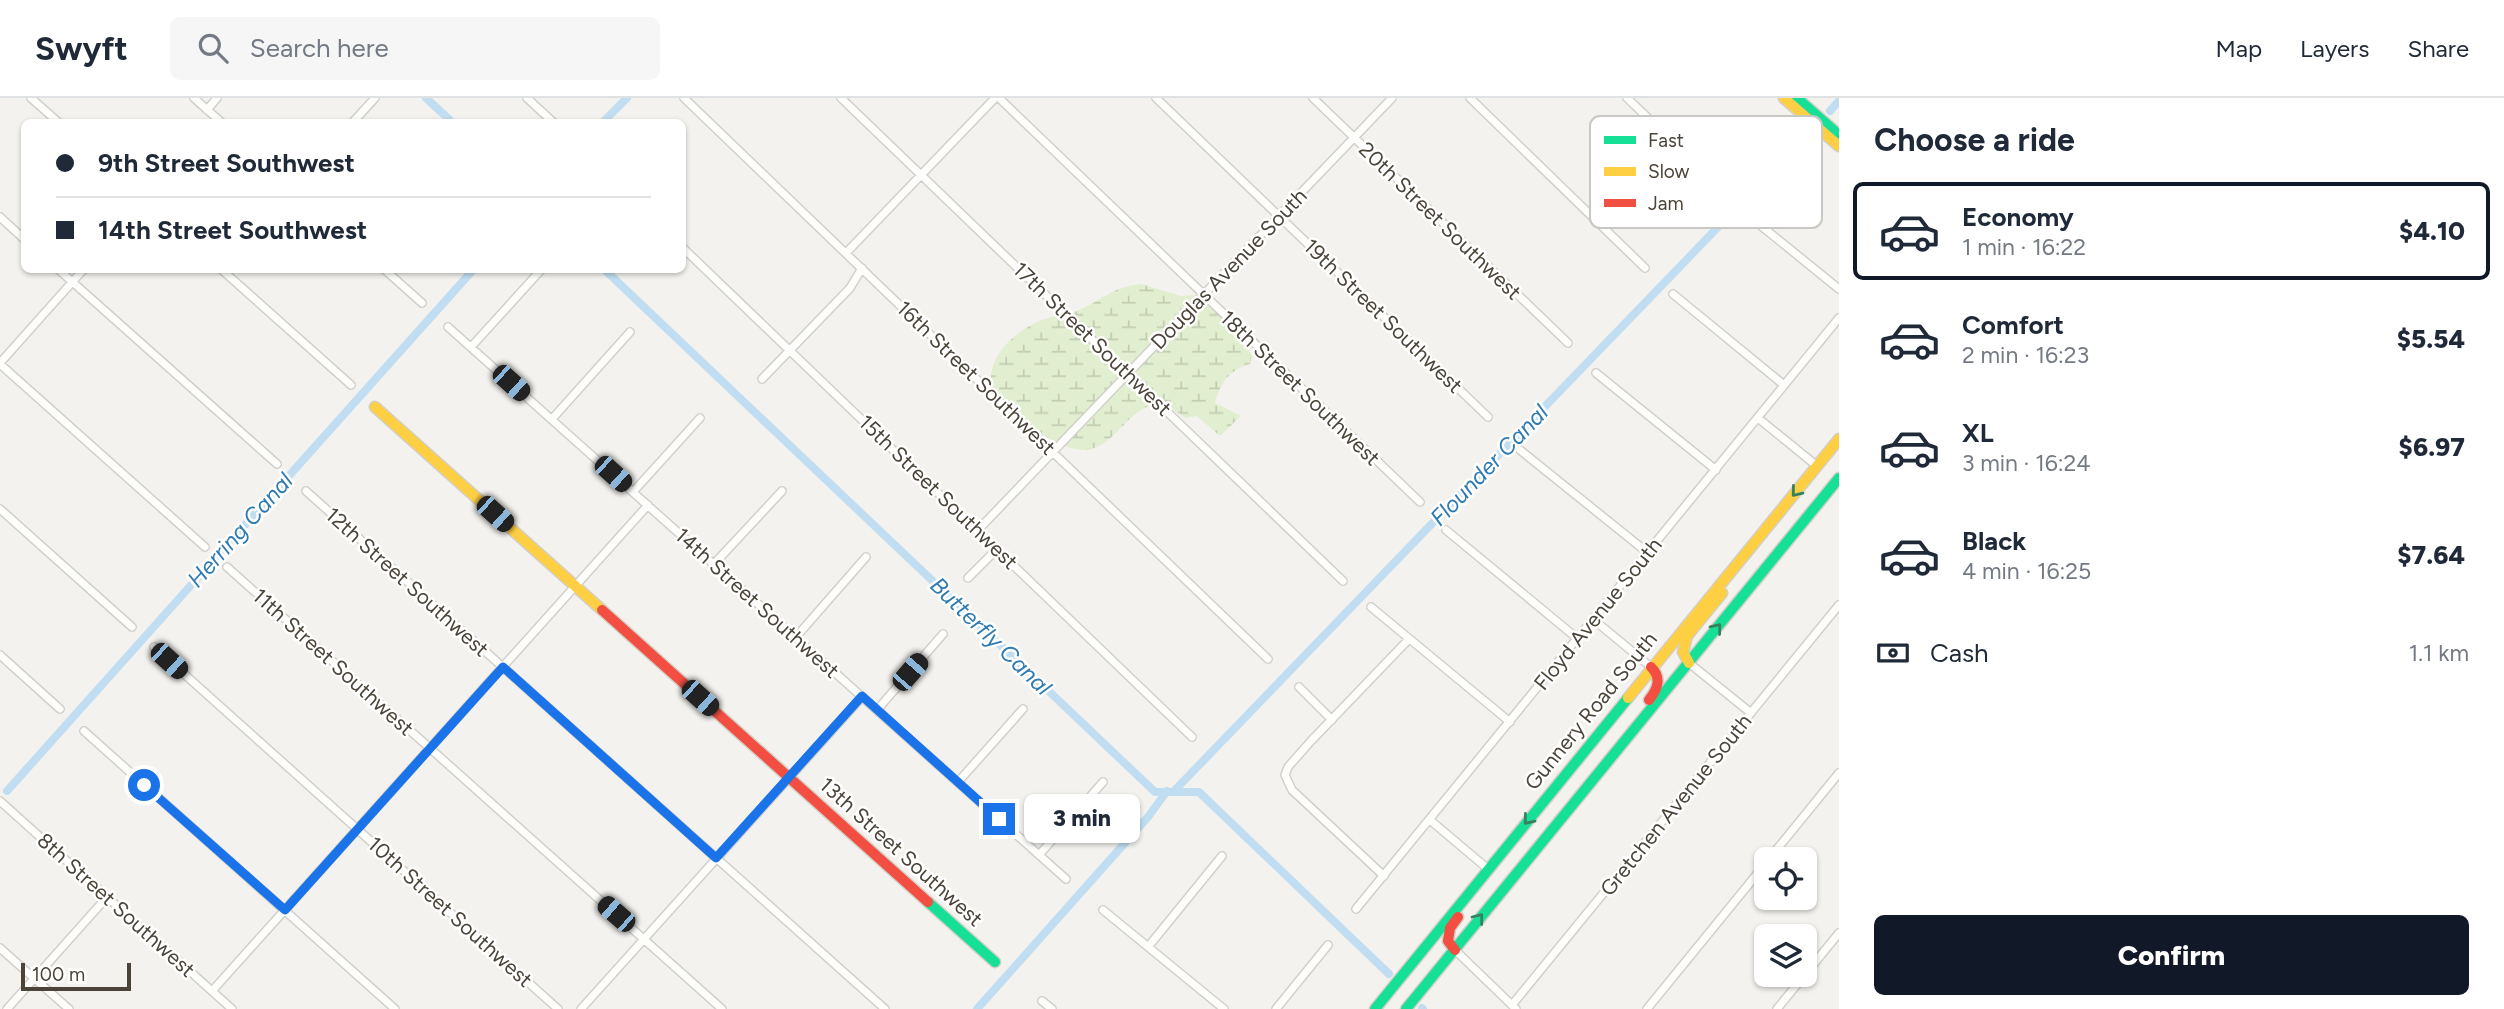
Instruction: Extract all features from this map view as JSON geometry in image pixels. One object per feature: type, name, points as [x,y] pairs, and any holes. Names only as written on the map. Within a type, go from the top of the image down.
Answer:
[{"type":"main road","points":[[1784,98],[1805,116]]},
{"type":"main road","points":[[1797,98],[1817,116]]},
{"type":"main road","points":[[1822,120],[1839,135]]},
{"type":"main road","points":[[1822,131],[1839,146]]},
{"type":"main road","name":"13th Street Southwest","points":[[375,407],[995,962]]},
{"type":"main road","name":"Gunnery Road South","points":[[1375,1009],[1839,439]]},
{"type":"main road","name":"Gunnery Road South","points":[[1406,1009],[1839,478]]},
{"type":"main road","points":[[1689,663],[1683,652],[1687,636],[1742,569],[1749,550]]},
{"type":"main road","points":[[1592,779],[1599,762],[1657,688],[1658,675],[1651,667]]},
{"type":"main road","points":[[1455,950],[1448,941],[1450,928],[1507,857],[1513,838]]},
{"type":"street","points":[[31,98],[55,119]]},
{"type":"street","points":[[194,98],[215,119]]},
{"type":"street","points":[[207,110],[217,98]]},
{"type":"street","points":[[356,119],[375,98]]},
{"type":"street","points":[[527,98],[550,119]]},
{"type":"street","name":"16th Street Southwest","points":[[684,98],[1268,659]]},
{"type":"street","name":"17th Street Southwest","points":[[841,98],[1343,581]]},
{"type":"street","points":[[846,253],[997,98]]},
{"type":"street","name":"18th Street Southwest","points":[[997,98],[1420,502]]},
{"type":"street","name":"19th Street Southwest","points":[[1156,98],[1488,417]]},
{"type":"street","name":"20th Street Southwest","points":[[1313,98],[1567,343]]},
{"type":"street","name":"Douglas Avenue South","points":[[978,530],[1392,98]]},
{"type":"street","points":[[1469,98],[1590,214]]},
{"type":"street","points":[[1627,98],[1646,116]]},
{"type":"street","points":[[0,217],[21,236]]},
{"type":"street","points":[[1604,228],[1646,268]]},
{"type":"street","points":[[1764,228],[1839,289]]},
{"type":"street","name":"15th Street Southwest","points":[[686,251],[1192,737]]},
{"type":"street","points":[[762,379],[850,288],[862,268]]},
{"type":"street","points":[[62,273],[277,464]]},
{"type":"street","points":[[80,273],[0,363],[205,548]]},
{"type":"street","points":[[225,273],[351,384]]},
{"type":"street","points":[[388,273],[422,303]]},
{"type":"street","points":[[471,347],[538,273]]},
{"type":"street","points":[[1673,294],[1784,385]]},
{"type":"street","name":"Floyd Avenue South","points":[[1356,909],[1839,318]]},
{"type":"street","name":"14th Street Southwest","points":[[448,327],[1066,879]]},
{"type":"street","points":[[552,419],[630,332]]},
{"type":"street","points":[[1596,373],[1716,470]]},
{"type":"street","points":[[633,492],[700,418]]},
{"type":"street","points":[[1758,418],[1817,466]]},
{"type":"street","points":[[1520,450],[1648,553]]},
{"type":"street","name":"12th Street Southwest","points":[[306,491],[884,1009]]},
{"type":"street","points":[[715,565],[782,491]]},
{"type":"street","points":[[212,991],[648,505]]},
{"type":"street","points":[[0,509],[132,627]]},
{"type":"street","points":[[1446,530],[1578,639]]},
{"type":"street","points":[[968,578],[997,549]]},
{"type":"street","points":[[796,637],[866,557]]},
{"type":"street","name":"11th Street Southwest","points":[[227,567],[722,1009]]},
{"type":"street","name":"Gretchen Avenue South","points":[[1514,1007],[1839,605]]},
{"type":"street","points":[[1371,607],[1510,722]]},
{"type":"street","points":[[1594,620],[1651,667]]},
{"type":"street","points":[[877,710],[943,634]]},
{"type":"street","points":[[1384,876],[1292,790],[1285,775],[1288,766],[1409,639]]},
{"type":"street","name":"10th Street Southwest","points":[[154,648],[558,1009]]},
{"type":"street","points":[[0,655],[61,709]]},
{"type":"street","points":[[1689,663],[1751,713]]},
{"type":"street","points":[[1299,687],[1332,720]]},
{"type":"street","points":[[581,1009],[862,696]]},
{"type":"street","points":[[957,782],[1023,709]]},
{"type":"street","points":[[84,731],[395,1009]]},
{"type":"street","points":[[1778,847],[1839,773]]},
{"type":"street","points":[[1040,855],[1103,782]]},
{"type":"street","name":"8th Street Southwest","points":[[0,801],[232,1009]]},
{"type":"street","points":[[1430,820],[1488,869]]},
{"type":"street","points":[[1149,947],[1222,856]]},
{"type":"street","points":[[1647,1009],[1754,877]]},
{"type":"street","points":[[7,1009],[107,897]]},
{"type":"street","points":[[1103,910],[1224,1009]]},
{"type":"street","points":[[1777,1009],[1839,933]]},
{"type":"street","points":[[1276,1009],[1328,946]]},
{"type":"street","points":[[0,948],[69,1009]]},
{"type":"street","points":[[1455,950],[1514,1007]]},
{"type":"street","points":[[1042,1001],[1052,1009]]},
{"type":"green space","points":[[1141,284],[1181,296],[1196,295],[1222,318],[1252,355],[1250,364],[1231,374],[1220,389],[1215,403],[1241,416],[1220,436],[1197,416],[1185,418],[1167,407],[1152,406],[1139,411],[1105,443],[1091,449],[1075,449],[1040,433],[992,389],[993,365],[999,354],[1028,327],[1051,317],[1072,313],[1112,292]]},
{"type":"waterway","name":"Butterfly Canal","points":[[426,98],[449,119]]},
{"type":"waterway","name":"Herring Canal","points":[[606,119],[627,98]]},
{"type":"waterway","name":"Flounder Canal","points":[[1830,111],[1839,101]]},
{"type":"waterway","name":"Flounder Canal","points":[[1175,790],[1717,228]]},
{"type":"waterway","name":"Herring Canal","points":[[7,791],[470,273]]},
{"type":"waterway","name":"Butterfly Canal","points":[[608,273],[1155,792],[1199,792],[1389,974]]},
{"type":"waterway","name":"Flounder Canal","points":[[977,1009],[1148,817],[1167,791]]},
{"type":"traffic: fast","points":[[1797,98],[1817,116]]},
{"type":"traffic: fast","points":[[1822,120],[1839,135]]},
{"type":"traffic: fast","points":[[1406,1009],[1839,478]]},
{"type":"traffic: fast","points":[[1375,1009],[1628,698]]},
{"type":"traffic: fast","points":[[928,902],[995,962]]},
{"type":"traffic: slow","points":[[1784,98],[1805,116]]},
{"type":"traffic: slow","points":[[1822,131],[1839,146]]},
{"type":"traffic: slow","points":[[375,407],[602,610]]},
{"type":"traffic: slow","points":[[1628,698],[1839,439]]},
{"type":"traffic: slow","points":[[1689,663],[1683,652],[1687,636],[1722,593]]},
{"type":"traffic: jam","points":[[602,610],[928,902]]},
{"type":"traffic: jam","points":[[1649,700],[1658,684],[1657,675],[1651,667]]},
{"type":"traffic: jam","points":[[1455,950],[1448,941],[1450,928],[1458,917]]},
{"type":"route","points":[[144,785],[285,910],[503,667],[716,858],[862,696],[999,819]]}]
